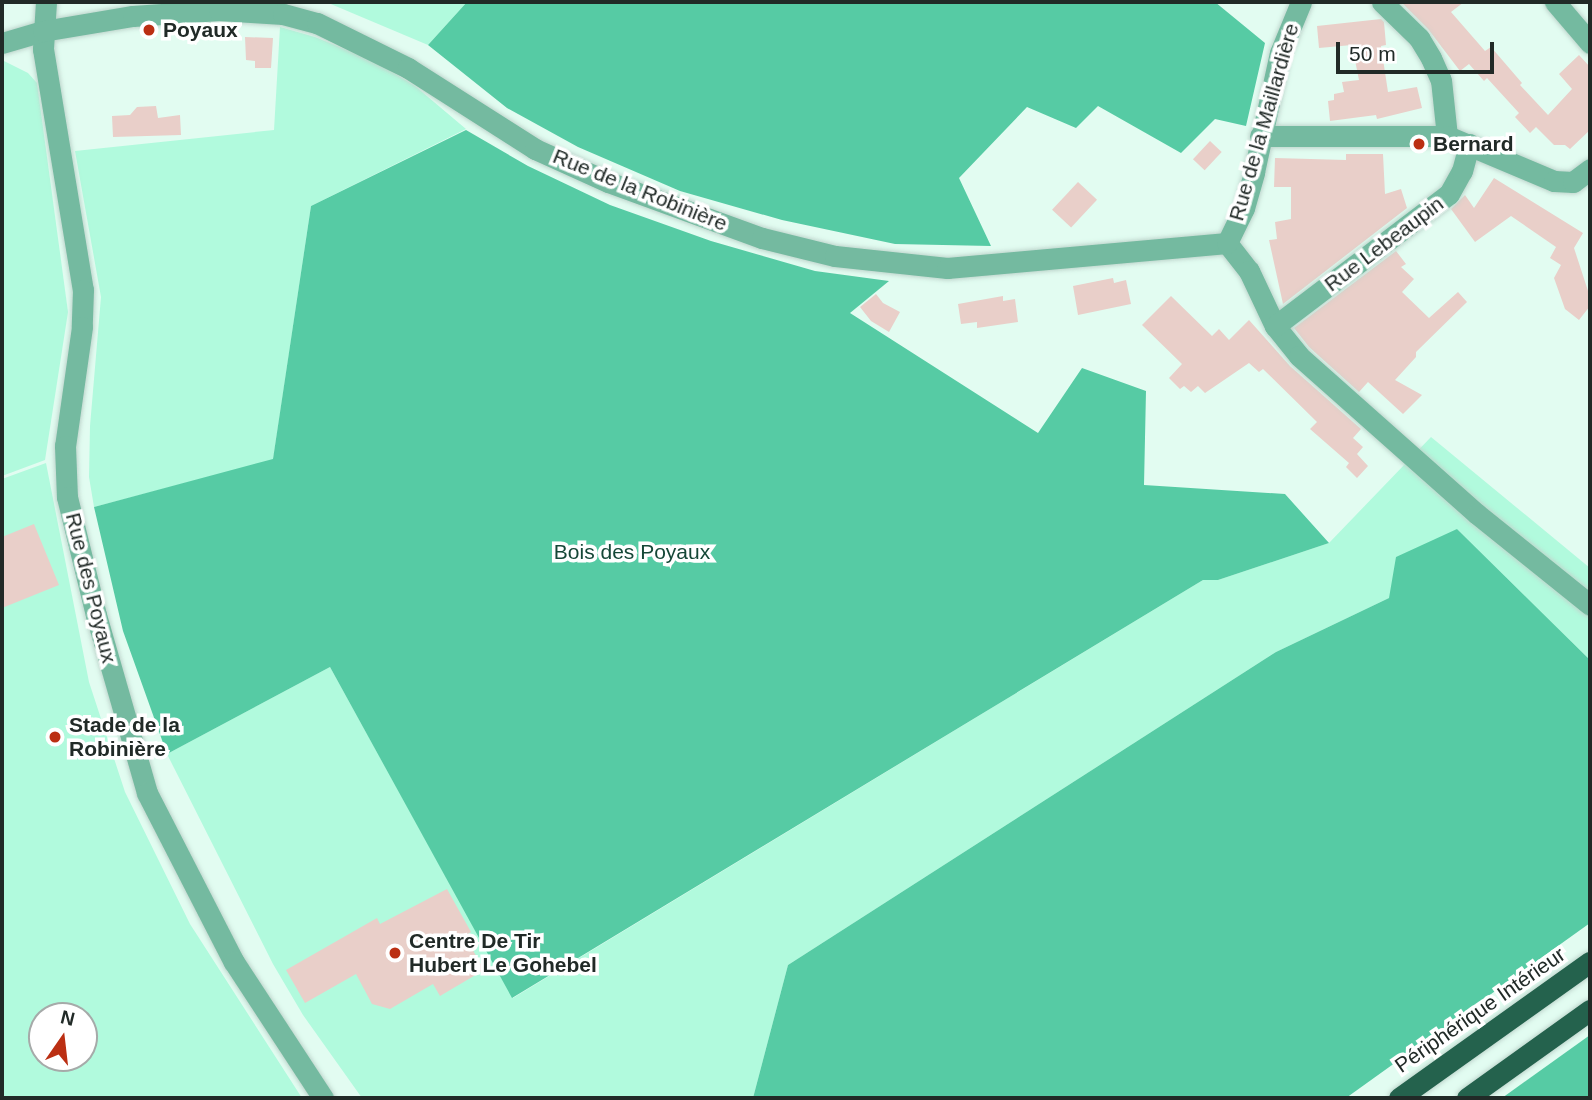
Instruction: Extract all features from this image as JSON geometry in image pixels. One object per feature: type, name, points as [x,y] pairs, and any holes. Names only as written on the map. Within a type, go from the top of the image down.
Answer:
[{"type":"highway","name":"Périphérique Intérieur","points":[[1399,1098],[1590,962]]},
{"type":"highway","points":[[1467,1098],[1590,1010]]},
{"type":"street","name":"Rue des Poyaux","points":[[46,2],[43,49],[83,289],[82,327],[65,446],[67,497],[96,615],[147,793],[234,962],[323,1098]]},
{"type":"street","name":"Rue de la Maillardière","points":[[1227,243],[1244,208],[1280,53],[1301,2]]},
{"type":"street","points":[[1382,2],[1419,38],[1431,58],[1441,80],[1447,136]]},
{"type":"street","points":[[1555,2],[1590,43]]},
{"type":"street","name":"Rue de la Robinière","points":[[2,43],[43,31],[133,16],[219,10],[283,14],[346,36],[408,68],[536,149],[608,181],[762,238],[835,256],[947,268],[1227,243]]},
{"type":"street","points":[[1260,136],[1447,136],[1554,181],[1573,182],[1590,169]]},
{"type":"street","name":"Rue Lebeaupin","points":[[1275,326],[1449,194],[1462,171],[1469,144]]},
{"type":"street","points":[[1227,243],[1249,271],[1275,326],[1299,356],[1447,488],[1590,605]]},
{"type":"green space","points":[[326,2],[467,2],[428,45]]},
{"type":"green space","points":[[467,2],[1215,2],[1265,43],[1246,126],[1215,119],[1181,153],[1098,106],[1076,128],[1027,107],[959,178],[991,246],[895,244],[782,220],[680,191],[578,147],[507,108],[428,45]]},
{"type":"green space","points":[[280,27],[315,37],[376,62],[415,86],[466,129],[311,206],[273,460],[94,507],[89,477],[90,426],[101,297],[75,151],[274,130]]},
{"type":"green space","points":[[2,60],[28,73],[37,83],[68,312],[45,460],[2,476]]},
{"type":"green space","name":"Bois des Poyaux","points":[[466,130],[528,166],[610,205],[711,241],[815,271],[889,281],[850,313],[1038,433],[1082,368],[1146,391],[1144,485],[1285,494],[1329,543],[1218,580],[1203,580],[512,998],[330,667],[167,754],[123,631],[94,507],[273,459],[311,206]]},
{"type":"green space","points":[[1431,437],[1590,568],[1590,660],[1457,529],[1389,598],[1276,652],[788,965],[753,1098],[362,1098],[303,1015],[273,964],[167,754],[330,667],[513,998],[1203,580],[1218,580],[1329,543]]},
{"type":"green space","name":"Stade de la Robinière","points":[[46,463],[89,682],[125,792],[190,924],[302,1098],[2,1098],[2,479]]},
{"type":"green space","points":[[1457,529],[1590,660],[1590,923],[1346,1098],[753,1098],[788,965],[1276,652],[1389,598],[1396,557]]},
{"type":"green space","points":[[1590,1035],[1590,1098],[1502,1098]]},
{"type":"building","points":[[1401,2],[1464,2],[1451,12],[1485,51],[1491,47],[1522,83],[1520,85],[1548,115],[1572,89],[1559,74],[1579,55],[1590,67],[1590,130],[1570,149],[1565,145],[1554,145],[1536,127],[1530,133],[1515,117],[1519,113],[1487,78],[1484,81],[1469,64],[1460,71],[1428,29]]},
{"type":"building","points":[[1381,19],[1384,22],[1386,45],[1381,46],[1388,92],[1417,87],[1422,108],[1377,119],[1376,115],[1330,121],[1328,101],[1334,100],[1334,94],[1344,92],[1342,82],[1359,80],[1352,45],[1319,48],[1317,26]]},
{"type":"building","points":[[245,37],[273,38],[271,68],[255,68],[255,61],[246,60]]},
{"type":"building","points":[[156,106],[158,118],[180,115],[181,135],[113,137],[112,116],[130,115],[137,107]]},
{"type":"building","points":[[1210,141],[1222,152],[1205,170],[1193,159]]},
{"type":"building","points":[[1346,154],[1383,154],[1385,194],[1401,189],[1407,208],[1283,304],[1269,240],[1277,239],[1275,222],[1291,219],[1291,187],[1274,187],[1275,158],[1346,160]]},
{"type":"building","points":[[1494,178],[1583,233],[1574,248],[1590,297],[1590,306],[1579,320],[1565,309],[1554,278],[1561,265],[1550,258],[1556,247],[1511,216],[1475,242],[1451,209],[1465,195],[1474,208]]},
{"type":"building","points":[[1078,182],[1097,200],[1071,228],[1052,210]]},
{"type":"building","points":[[1396,251],[1406,264],[1401,267],[1414,279],[1402,292],[1429,318],[1458,292],[1467,302],[1416,352],[1416,357],[1395,380],[1422,395],[1403,414],[1368,382],[1359,392],[1309,347],[1294,328]]},
{"type":"building","points":[[1113,278],[1114,283],[1126,280],[1131,304],[1078,315],[1073,286]]},
{"type":"building","points":[[876,294],[883,303],[900,312],[889,332],[871,321],[860,307]]},
{"type":"building","points":[[1003,296],[1003,301],[1015,299],[1018,322],[977,328],[977,322],[961,324],[958,304]]},
{"type":"building","points":[[1171,296],[1212,336],[1219,329],[1229,340],[1249,320],[1290,366],[1361,429],[1353,438],[1363,447],[1357,454],[1368,466],[1357,478],[1346,467],[1349,463],[1310,429],[1317,422],[1263,369],[1259,372],[1249,363],[1205,393],[1198,386],[1191,392],[1184,386],[1180,389],[1169,378],[1182,364],[1142,325]]},
{"type":"building","points":[[34,524],[59,585],[2,608],[2,537]]},
{"type":"building","name":"Centre De Tir Hubert Le Gohebel","points":[[447,889],[471,932],[465,936],[484,970],[440,996],[433,984],[390,1009],[372,1004],[356,974],[305,1003],[286,970],[377,918],[380,924]]},
{"type":"place","name":"Poyaux","points":[[149,30]]},
{"type":"place","name":"Bernard","points":[[1419,144]]},
{"type":"place","name":"Stade de la Robinière","points":[[55,737]]},
{"type":"place","name":"Centre De Tir Hubert Le Gohebel","points":[[395,953]]}]
